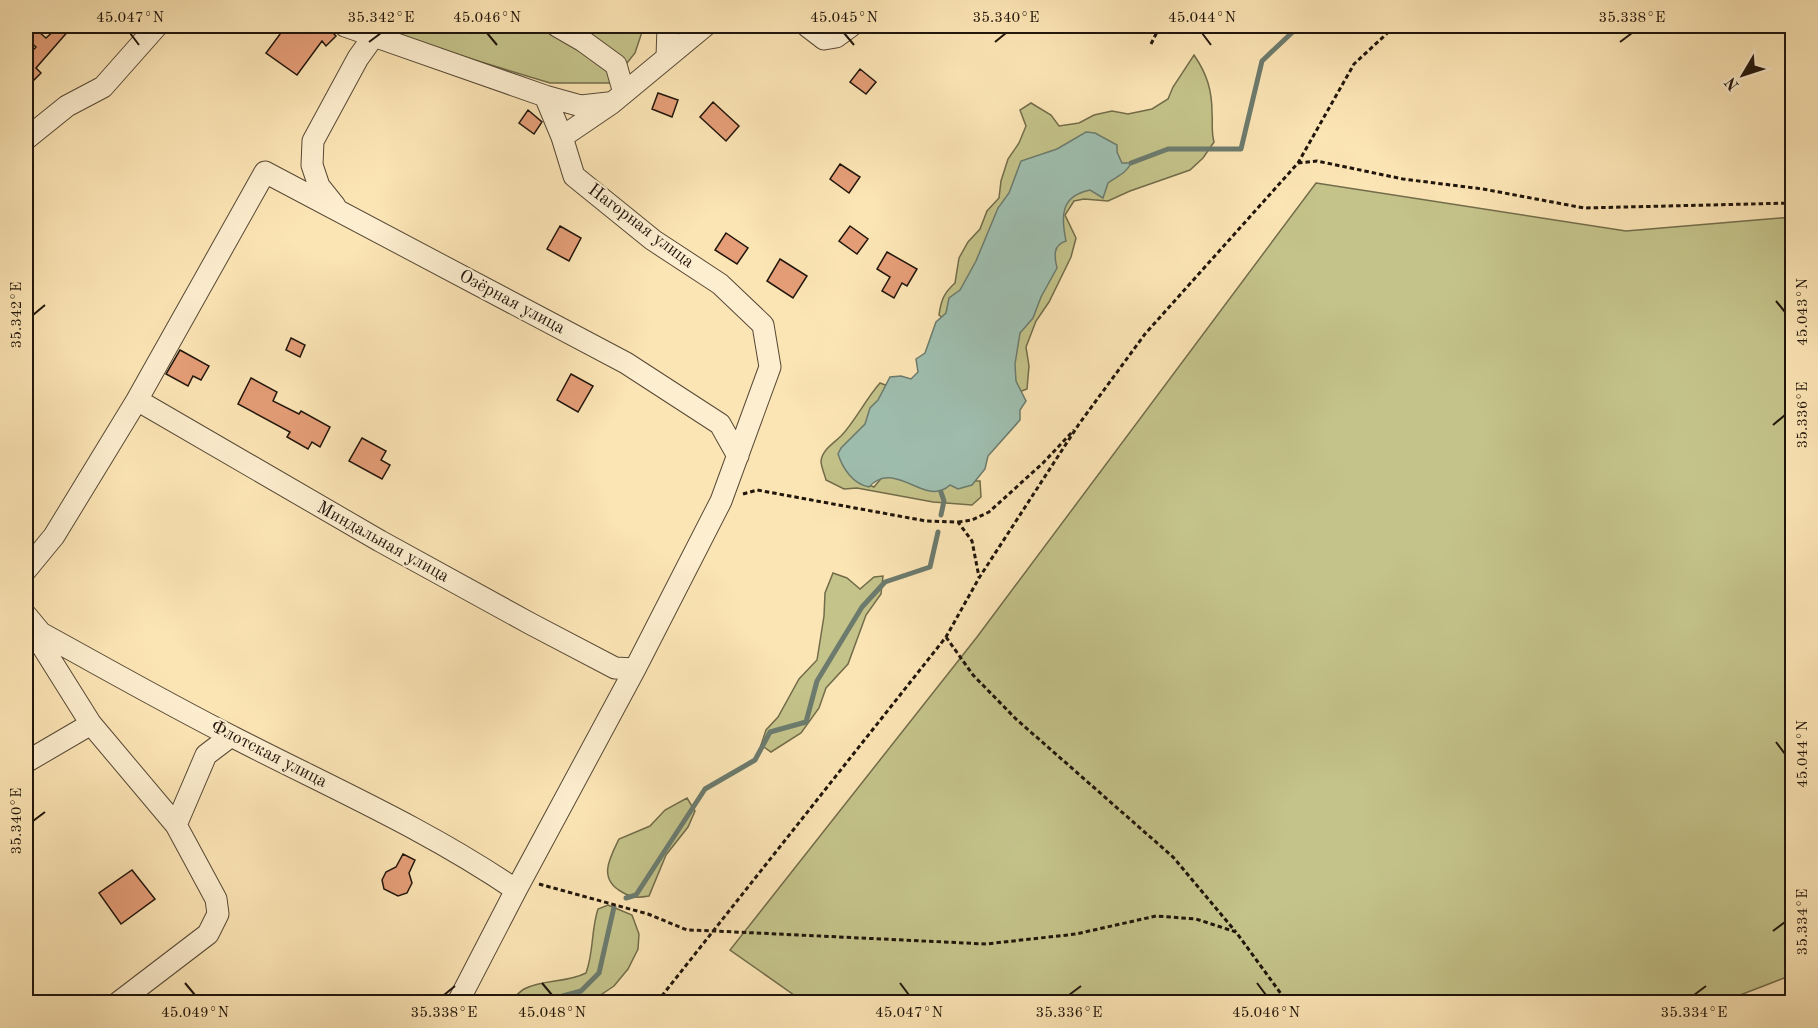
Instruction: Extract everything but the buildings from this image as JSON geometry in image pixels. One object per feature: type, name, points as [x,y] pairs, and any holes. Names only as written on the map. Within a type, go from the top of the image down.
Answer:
[{"type":"street","points":[[26,139],[67,106],[103,87],[157,26]]},
{"type":"street","points":[[345,26],[377,31],[545,96],[581,106],[618,98]]},
{"type":"street","points":[[558,26],[616,65],[618,98]]},
{"type":"street","points":[[667,57],[668,26]]},
{"type":"street","points":[[562,137],[618,98],[705,26]]},
{"type":"street","points":[[807,26],[824,39],[836,37],[849,27]]},
{"type":"street","points":[[337,209],[319,186],[312,165],[313,141],[358,58],[377,31]]},
{"type":"street","name":"Нагорная улица","points":[[545,96],[562,137],[574,176],[654,240],[720,284],[763,326],[770,367],[738,456]]},
{"type":"street","name":"Озёрная улица","points":[[137,400],[265,172],[626,363],[720,424],[738,456]]},
{"type":"street","points":[[26,570],[54,536],[137,400]]},
{"type":"street","name":"Миндальная улица","points":[[137,400],[380,541],[521,618],[615,668],[635,669]]},
{"type":"street","points":[[458,1002],[635,669],[721,501],[738,456]]},
{"type":"street","name":"Флотская улица","points":[[26,615],[41,633],[231,736],[387,813],[472,860],[516,890]]},
{"type":"street","points":[[26,619],[91,724],[176,825],[216,899],[218,914],[208,934],[119,1002]]},
{"type":"street","points":[[26,762],[91,724]]},
{"type":"street","points":[[176,825],[206,755],[231,736]]},
{"type":"path","points":[[1151,44],[1160,26]]},
{"type":"path","points":[[657,1002],[946,637],[979,578],[1080,424],[1145,334],[1298,163],[1354,64],[1395,26]]},
{"type":"path","points":[[1298,163],[1317,161],[1403,179],[1483,189],[1584,208],[1792,203]]},
{"type":"path","points":[[721,501],[757,490],[926,521],[972,520],[989,512],[1043,463],[1080,424]]},
{"type":"path","points":[[958,522],[972,541],[979,578]]},
{"type":"path","points":[[946,637],[973,675],[1016,719],[1173,857],[1236,932],[1287,1002]]},
{"type":"path","points":[[516,890],[533,882],[648,914],[687,930],[986,944],[1076,934],[1156,916],[1196,919],[1236,932]]},
{"type":"path","points":[[1772,1002],[1792,994]]},
{"type":"shaded area","points":[[363,26],[644,26],[635,53],[611,83],[550,83]]},
{"type":"shaded area","points":[[1194,55],[1210,90],[1214,142],[1203,158],[1190,170],[1108,201],[1084,199],[1074,201],[1065,215],[1076,238],[1071,257],[1049,302],[1036,321],[1026,347],[1029,366],[1027,389],[1019,392],[1011,379],[1013,339],[1032,310],[1042,273],[1052,267],[1048,247],[1057,235],[1057,218],[1061,203],[1078,175],[1106,178],[1113,165],[1110,147],[1092,141],[1080,143],[1080,151],[1084,159],[1077,166],[1061,168],[1031,184],[1016,204],[1010,201],[1000,208],[986,252],[964,288],[952,301],[945,320],[939,315],[941,305],[955,283],[959,258],[968,242],[980,229],[987,211],[999,198],[1001,181],[1008,159],[1019,143],[1026,126],[1020,110],[1031,103],[1051,115],[1059,126],[1079,123],[1094,115],[1112,111],[1128,114],[1152,109],[1168,99],[1173,87]]},
{"type":"shaded area","points":[[1086,132],[1095,133],[1117,145],[1117,152],[1122,163],[1131,163],[1124,172],[1108,183],[1103,198],[1090,190],[1080,193],[1068,202],[1063,216],[1066,241],[1057,248],[1055,259],[1057,268],[1041,297],[1033,318],[1020,333],[1015,364],[1016,381],[1026,401],[1020,410],[1020,420],[988,456],[985,469],[972,485],[958,489],[950,485],[943,490],[933,491],[887,478],[878,480],[869,487],[858,483],[843,465],[838,454],[841,448],[865,424],[870,408],[878,400],[890,377],[901,376],[911,379],[918,372],[916,359],[925,353],[936,322],[946,313],[949,298],[960,290],[976,261],[998,208],[1009,193],[1021,161],[1057,149]]},
{"type":"shaded area","points":[[1316,183],[1626,231],[1792,217],[1792,975],[1722,1002],[804,1002],[730,950],[977,637]]},
{"type":"shaded area","points":[[880,383],[888,386],[861,482],[874,487],[884,475],[980,481],[981,497],[972,505],[933,502],[857,488],[844,489],[826,480],[821,463],[824,453],[846,430]]},
{"type":"shaded area","points":[[833,573],[847,578],[860,589],[874,577],[883,576],[881,594],[866,615],[848,664],[826,688],[819,708],[801,733],[771,752],[761,745],[766,730],[778,717],[799,679],[817,660],[825,593]]},
{"type":"shaded area","points":[[687,798],[695,811],[688,827],[666,855],[649,896],[632,896],[615,887],[610,881],[608,868],[619,839],[650,826],[665,810]]},
{"type":"shaded area","points":[[608,905],[632,915],[639,934],[638,949],[628,969],[614,986],[590,1002],[510,1002],[522,990],[531,986],[586,973],[598,909]]},
{"type":"waterway","points":[[1131,163],[1168,149],[1241,149],[1262,61],[1299,26]]},
{"type":"waterway","points":[[941,492],[944,501],[941,515]]},
{"type":"waterway","points":[[626,898],[636,895],[705,789],[755,760],[770,732],[806,722],[817,681],[862,607],[885,582],[930,567],[938,532]]},
{"type":"waterway","points":[[541,1002],[581,991],[599,973],[614,907]]}]
